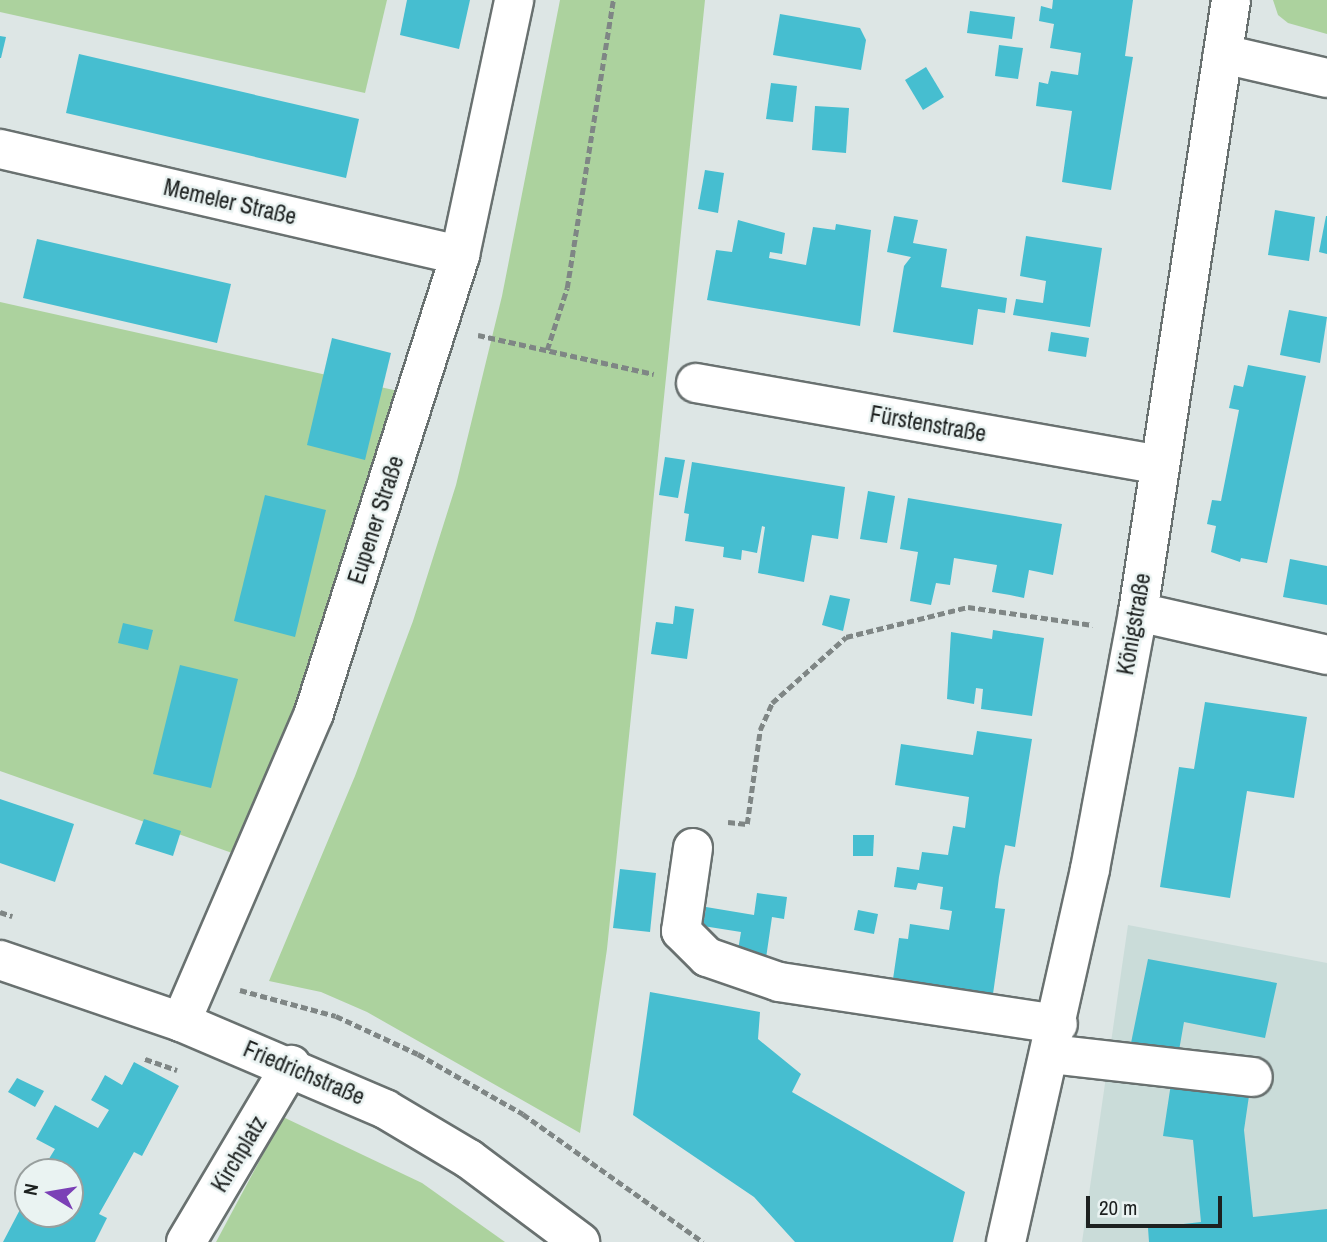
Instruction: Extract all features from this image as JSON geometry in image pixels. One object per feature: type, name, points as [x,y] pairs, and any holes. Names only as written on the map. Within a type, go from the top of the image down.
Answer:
[{"type":"street","name":"Eupener Straße","points":[[181,1022],[314,713],[460,255],[514,0]]},
{"type":"street","name":"Königstraße","points":[[1006,1242],[1054,1039],[1136,622],[1231,0]]},
{"type":"street","points":[[1223,54],[1327,78]]},
{"type":"street","name":"Memeler Straße","points":[[0,149],[460,255]]},
{"type":"street","name":"Fürstenstraße","points":[[696,383],[1160,465]]},
{"type":"street","points":[[1136,622],[1327,655]]},
{"type":"street","points":[[693,848],[681,931],[708,957],[779,982],[1253,1077]]},
{"type":"street","name":"Friedrichstraße","points":[[0,960],[181,1022],[291,1065],[384,1109],[469,1159],[580,1242]]},
{"type":"street","name":"Kirchplatz","points":[[186,1242],[291,1065]]},
{"type":"path","points":[[547,350],[567,288],[612,0]]},
{"type":"path","points":[[438,326],[696,383]]},
{"type":"path","points":[[693,848],[712,820],[747,824],[760,730],[772,703],[846,637],[968,607],[1136,622]]},
{"type":"path","points":[[199,982],[336,1016],[418,1054],[523,1114],[703,1242]]},
{"type":"path","points":[[160,1065],[184,1073]]},
{"type":"shaded area","points":[[1128,925],[1327,963],[1327,1242],[1082,1242]]},
{"type":"green space","points":[[0,0],[387,0],[365,93],[0,12]]},
{"type":"green space","points":[[560,0],[705,0],[607,949],[580,1133],[367,1012],[321,992],[269,981],[355,776],[413,621],[456,485],[502,296]]},
{"type":"green space","points":[[1273,0],[1327,0],[1327,34],[1288,23],[1278,15]]},
{"type":"green space","points":[[0,302],[416,395],[252,860],[0,771]]},
{"type":"green space","points":[[283,1117],[422,1183],[505,1242],[216,1242]]},
{"type":"building","points":[[407,0],[470,0],[459,49],[400,35]]},
{"type":"building","points":[[1053,0],[1133,0],[1125,56],[1133,57],[1111,190],[1062,182],[1072,111],[1036,106],[1039,82],[1048,84],[1051,71],[1078,75],[1081,53],[1050,48],[1054,24],[1039,21],[1041,6],[1052,9]]},
{"type":"building","points":[[970,11],[1015,17],[1012,39],[967,33]]},
{"type":"building","points":[[780,14],[860,28],[866,40],[861,70],[773,55]]},
{"type":"building","points":[[0,36],[6,37],[1,58],[0,58]]},
{"type":"building","points":[[999,45],[1023,48],[1018,79],[995,76]]},
{"type":"building","points":[[79,54],[359,119],[346,178],[66,113]]},
{"type":"building","points":[[926,67],[944,97],[923,110],[905,80]]},
{"type":"building","points":[[771,83],[797,86],[793,122],[766,119]]},
{"type":"building","points":[[815,106],[849,108],[846,153],[812,150]]},
{"type":"building","points":[[705,170],[724,173],[718,213],[698,209]]},
{"type":"building","points":[[1275,210],[1315,217],[1309,261],[1268,255]]},
{"type":"building","points":[[894,216],[918,220],[913,243],[947,249],[941,287],[1007,298],[1005,313],[978,309],[973,345],[893,332],[904,266],[911,257],[887,252]]},
{"type":"building","points":[[1327,216],[1327,254],[1319,252]]},
{"type":"building","points":[[738,220],[785,233],[782,254],[770,252],[769,258],[806,265],[813,227],[835,230],[836,224],[871,230],[860,326],[707,300],[716,250],[732,252]]},
{"type":"building","points":[[1026,236],[1102,248],[1090,327],[1013,315],[1016,299],[1043,303],[1046,281],[1020,276]]},
{"type":"building","points":[[37,239],[231,284],[217,343],[23,298]]},
{"type":"building","points":[[1289,310],[1327,317],[1320,363],[1280,355]]},
{"type":"building","points":[[1051,332],[1089,338],[1086,357],[1048,351]]},
{"type":"building","points":[[332,338],[391,353],[365,460],[307,445]]},
{"type":"building","points":[[1248,365],[1306,376],[1267,563],[1241,558],[1240,562],[1211,552],[1216,526],[1207,524],[1212,500],[1221,501],[1239,410],[1229,408],[1234,385],[1243,387]]},
{"type":"building","points":[[665,457],[685,460],[678,498],[659,495]]},
{"type":"building","points":[[692,462],[845,487],[838,539],[812,535],[804,582],[758,573],[765,527],[762,526],[757,553],[742,550],[741,560],[723,557],[724,547],[685,541],[689,514],[684,513]]},
{"type":"building","points":[[868,491],[895,496],[887,543],[860,539]]},
{"type":"building","points":[[265,495],[326,510],[295,637],[234,621]]},
{"type":"building","points":[[908,498],[1062,524],[1053,575],[1029,570],[1024,598],[992,592],[997,565],[954,558],[950,585],[936,583],[931,605],[910,601],[918,552],[900,549]]},
{"type":"building","points":[[1290,559],[1327,566],[1327,605],[1283,597]]},
{"type":"building","points":[[830,595],[850,599],[843,631],[822,625]]},
{"type":"building","points":[[675,606],[694,609],[687,659],[651,654],[656,622],[673,624]]},
{"type":"building","points":[[123,623],[153,630],[148,650],[118,643]]},
{"type":"building","points":[[993,630],[1044,638],[1032,716],[981,709],[983,689],[976,688],[974,704],[947,699],[951,632],[992,639]]},
{"type":"building","points":[[180,665],[238,679],[211,788],[153,774]]},
{"type":"building","points":[[1205,702],[1307,717],[1294,798],[1247,791],[1230,898],[1160,887],[1179,767],[1194,769]]},
{"type":"building","points":[[977,731],[1032,739],[1015,847],[1005,845],[999,877],[995,908],[1005,909],[993,994],[893,979],[899,938],[908,939],[910,924],[949,930],[952,911],[940,909],[943,887],[918,883],[916,890],[894,887],[897,867],[919,870],[922,852],[948,855],[953,826],[965,828],[969,797],[895,785],[901,744],[973,755]]},
{"type":"building","points":[[0,799],[74,824],[55,882],[0,863]]},
{"type":"building","points":[[144,819],[181,831],[173,856],[135,844]]},
{"type":"building","points":[[853,835],[874,835],[873,856],[853,856]]},
{"type":"building","points":[[620,869],[656,873],[650,932],[613,928]]},
{"type":"building","points":[[757,893],[787,897],[784,919],[772,917],[765,965],[737,956],[741,932],[703,926],[706,907],[754,915]]},
{"type":"building","points":[[858,910],[878,914],[874,934],[854,930]]},
{"type":"building","points":[[1148,959],[1277,983],[1265,1038],[1184,1022],[1177,1062],[1129,1053]]},
{"type":"building","points":[[650,992],[760,1012],[758,1039],[801,1074],[792,1092],[965,1192],[953,1242],[795,1242],[754,1197],[633,1115]]},
{"type":"building","points":[[134,1062],[179,1086],[142,1156],[134,1152],[99,1214],[107,1218],[95,1242],[3,1242],[14,1221],[14,1228],[84,1228],[84,1158],[49,1158],[55,1149],[36,1139],[55,1105],[98,1128],[109,1110],[91,1100],[105,1075],[122,1085]]},
{"type":"building","points":[[1172,1077],[1250,1089],[1244,1130],[1253,1217],[1327,1209],[1327,1242],[1149,1242],[1148,1228],[1201,1222],[1193,1140],[1163,1136]]},
{"type":"building","points":[[17,1078],[44,1091],[35,1107],[8,1092]]}]
